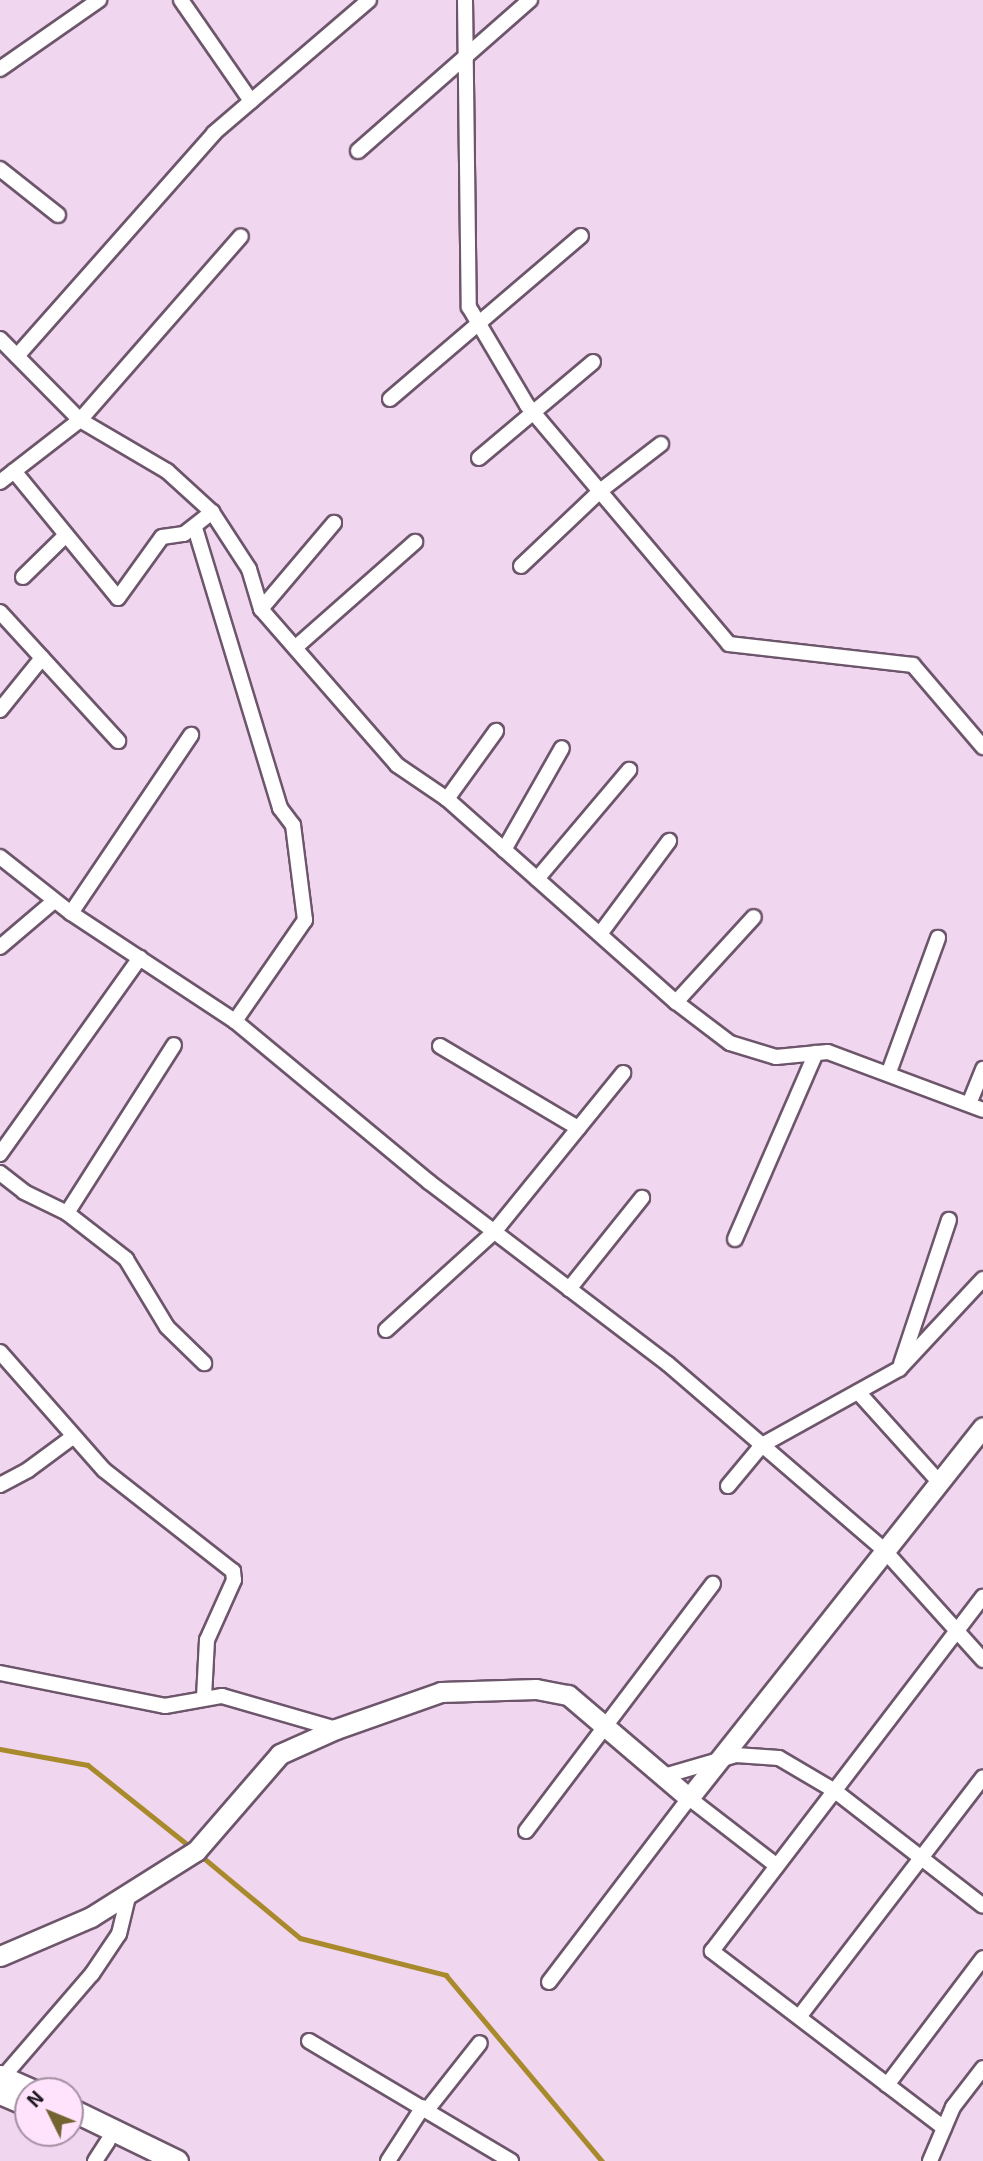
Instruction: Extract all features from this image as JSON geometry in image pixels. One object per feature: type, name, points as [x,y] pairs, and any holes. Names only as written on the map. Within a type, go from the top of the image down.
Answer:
[{"type":"main road","points":[[84,2116],[177,2161]]},
{"type":"main road","points":[[84,2130],[147,2161]]},
{"type":"street","points":[[0,69],[99,0]]},
{"type":"street","points":[[181,0],[251,101]]},
{"type":"street","points":[[17,356],[214,133],[369,0]]},
{"type":"street","points":[[465,0],[468,307],[534,412],[729,644],[913,665],[983,747]]},
{"type":"street","points":[[358,151],[530,0]]},
{"type":"street","points":[[0,170],[58,215]]},
{"type":"street","points":[[0,481],[80,420],[241,236]]},
{"type":"street","points":[[390,399],[581,236]]},
{"type":"street","points":[[0,339],[80,420],[167,471],[212,512],[249,569],[261,608],[397,765],[447,799],[676,1002],[730,1043],[776,1057],[828,1052],[889,1072],[983,1110]]},
{"type":"street","points":[[479,457],[593,362]]},
{"type":"street","points":[[521,566],[600,491],[661,444]]},
{"type":"street","points":[[14,471],[118,598],[162,537],[195,528],[212,512]]},
{"type":"street","points":[[261,608],[334,523]]},
{"type":"street","points":[[195,528],[281,808],[293,825],[305,920],[235,1021]]},
{"type":"street","points":[[23,577],[66,535]]},
{"type":"street","points":[[296,647],[415,542]]},
{"type":"street","points":[[0,612],[118,741]]},
{"type":"street","points":[[0,710],[42,658]]},
{"type":"street","points":[[447,799],[496,731]]},
{"type":"street","points":[[71,913],[191,735]]},
{"type":"street","points":[[504,850],[562,748]]},
{"type":"street","points":[[537,879],[629,770]]},
{"type":"street","points":[[600,934],[669,841]]},
{"type":"street","points":[[0,857],[71,913],[235,1021],[494,1231],[668,1364],[884,1550],[983,1660]]},
{"type":"street","points":[[0,947],[54,901]]},
{"type":"street","points":[[676,1002],[754,917]]},
{"type":"street","points":[[889,1072],[938,938]]},
{"type":"street","points":[[0,1154],[140,958]]},
{"type":"street","points":[[67,1213],[174,1045]]},
{"type":"street","points":[[440,1046],[578,1128]]},
{"type":"street","points":[[735,1239],[816,1053]]},
{"type":"street","points":[[969,1104],[983,1069]]},
{"type":"street","points":[[386,1330],[494,1231],[623,1073]]},
{"type":"street","points":[[0,1173],[24,1192],[67,1213],[126,1259],[167,1327],[204,1363]]},
{"type":"street","points":[[569,1289],[642,1198]]},
{"type":"street","points":[[899,1369],[949,1220]]},
{"type":"street","points":[[728,1486],[762,1445],[899,1369],[983,1279]]},
{"type":"street","points":[[3,1359],[130,1493],[233,1571],[234,1580],[207,1640],[204,1697]]},
{"type":"street","points":[[858,1392],[939,1482]]},
{"type":"street","points":[[549,1982],[689,1798],[983,1426]]},
{"type":"street","points":[[0,1485],[74,1436]]},
{"type":"street","points":[[526,1831],[713,1584]]},
{"type":"street","points":[[944,2128],[712,1951],[983,1597]]},
{"type":"street","points":[[0,1673],[165,1706],[204,1697],[222,1696],[335,1729]]},
{"type":"street","points":[[0,1956],[91,1917],[196,1852],[280,1754],[335,1729],[441,1692],[536,1689],[568,1695],[689,1798],[777,1866]]},
{"type":"street","points":[[664,1776],[721,1758],[779,1758],[835,1791],[983,1906]]},
{"type":"street","points":[[799,2017],[983,1777]]},
{"type":"street","points":[[1,2088],[92,1974],[119,1934],[129,1893]]},
{"type":"street","points":[[887,2085],[983,1958]]},
{"type":"street","points":[[309,2041],[425,2109],[493,2156],[511,2161]]},
{"type":"street","points":[[388,2161],[425,2109],[480,2043]]},
{"type":"street","points":[[930,2161],[953,2107],[983,2068]]},
{"type":"street","points":[[94,2161],[108,2141]]},
{"type":"waterway","points":[[0,1749],[88,1765],[192,1848]]},
{"type":"waterway","points":[[199,1854],[300,1938],[446,1975],[602,2161]]}]
